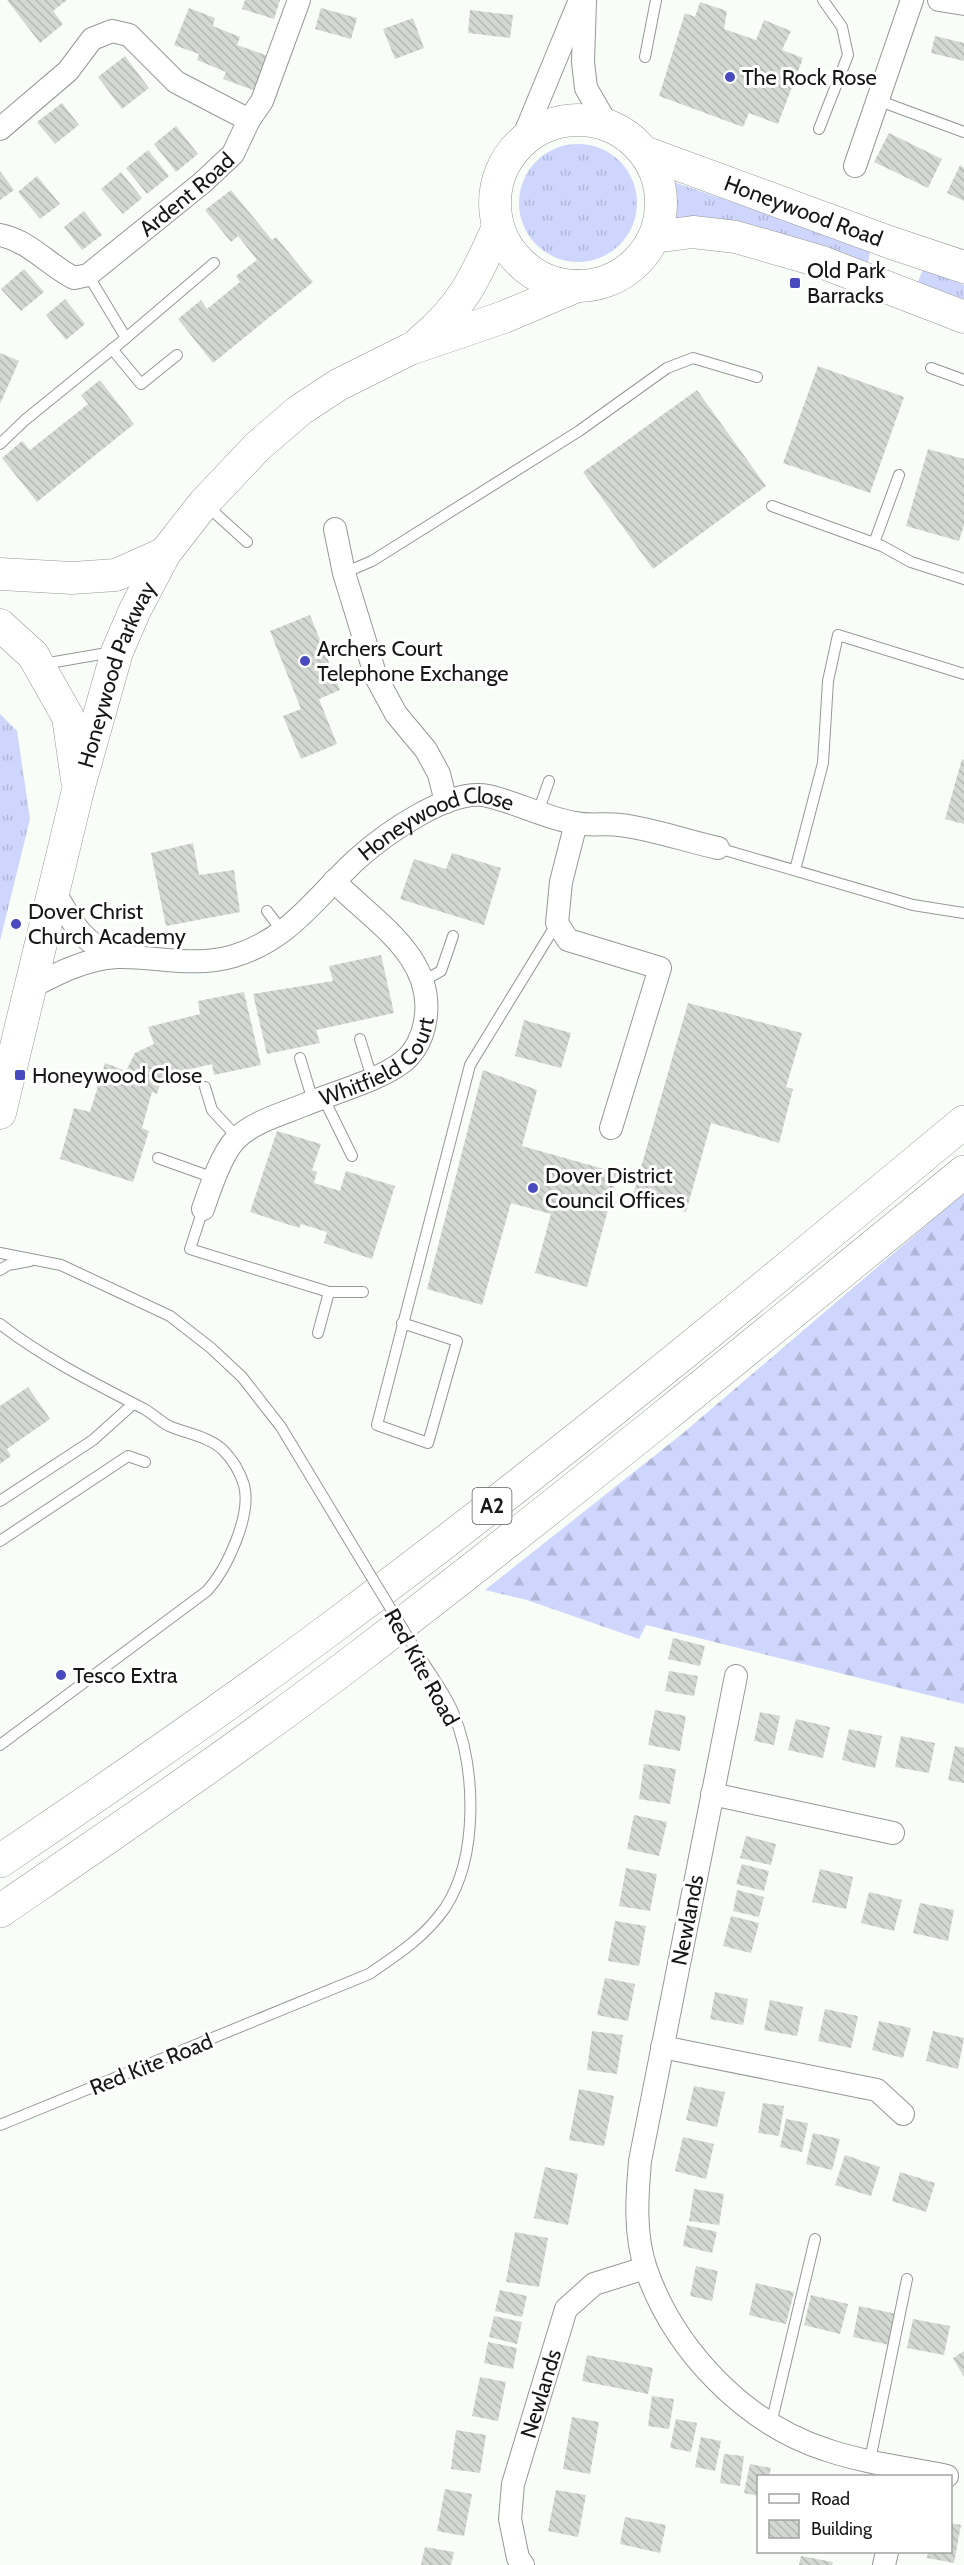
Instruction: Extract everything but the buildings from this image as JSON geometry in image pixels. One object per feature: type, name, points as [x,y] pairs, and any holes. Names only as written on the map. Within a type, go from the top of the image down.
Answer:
[{"type":"highway","name":"A2","points":[[0,1862],[152,1759],[330,1630],[487,1510],[775,1279],[964,1122]]},
{"type":"highway","name":"A2","points":[[0,1911],[181,1788],[357,1658],[517,1533],[964,1172]]},
{"type":"street","name":"Ardent Road","points":[[88,275],[202,183],[233,154],[249,120],[262,101],[298,0]]},
{"type":"street","points":[[521,143],[580,0]]},
{"type":"street","points":[[585,0],[583,62],[586,88],[608,126]]},
{"type":"street","points":[[855,166],[912,0]]},
{"type":"street","points":[[939,0],[964,4]]},
{"type":"street","points":[[0,129],[68,71],[92,39],[112,31],[129,35],[176,82],[249,120]]},
{"type":"street","points":[[586,120],[608,126],[628,137],[644,152],[655,172],[660,193],[660,215],[654,237],[641,257],[623,273],[601,283],[577,286],[556,284],[536,275],[519,262],[506,246],[498,226],[495,204],[498,181],[507,160],[521,143],[540,129],[562,122],[586,120]]},
{"type":"street","name":"Honeywood Road","points":[[644,152],[889,242],[964,267]]},
{"type":"street","name":"Honeywood Parkway","points":[[410,349],[440,325],[466,293],[498,226]]},
{"type":"street","name":"Honeywood Road","points":[[654,237],[693,232],[736,237],[819,261],[964,317]]},
{"type":"street","points":[[0,235],[30,245],[54,268],[74,278],[88,275]]},
{"type":"street","name":"Honeywood Parkway","points":[[0,1113],[28,989],[78,790],[117,652],[135,610],[165,553],[204,503],[258,446],[300,410],[338,385],[410,349],[504,317],[577,286]]},
{"type":"street","points":[[335,529],[344,573],[376,677],[396,714],[426,750],[439,774],[446,802]]},
{"type":"street","points":[[0,574],[72,578],[116,575],[165,553]]},
{"type":"street","points":[[0,626],[19,640],[39,664],[68,717],[78,790]]},
{"type":"street","name":"Honeywood Close","points":[[28,989],[69,967],[116,957],[188,963],[233,956],[283,932],[303,916],[334,881],[367,850],[398,827],[446,802],[486,795],[576,823],[621,825],[718,848]]},
{"type":"street","points":[[576,823],[561,882],[557,923],[568,940],[660,968],[611,1128]]},
{"type":"street","name":"Whitfield Court","points":[[203,1209],[229,1146],[237,1137],[260,1123],[372,1078],[404,1061],[417,1045],[427,1011],[423,981],[402,944],[334,881]]},
{"type":"street","name":"Honeywood Close","points":[[53,889],[77,930],[96,946],[116,957]]},
{"type":"street","name":"Newlands","points":[[736,1676],[640,2161],[636,2200],[645,2268],[664,2313],[691,2352],[748,2410],[771,2424],[827,2450],[870,2460],[906,2472],[932,2475]]},
{"type":"street","points":[[712,1794],[893,1833]]},
{"type":"street","points":[[662,2047],[877,2090],[903,2114]]},
{"type":"street","name":"Newlands","points":[[523,2565],[518,2558],[510,2519],[513,2484],[566,2309],[594,2284],[645,2268]]},
{"type":"lane","points":[[645,57],[656,0]]},
{"type":"lane","points":[[819,129],[848,55],[842,27],[823,0]]},
{"type":"lane","points":[[876,100],[964,132]]},
{"type":"lane","points":[[0,444],[25,420],[214,263]]},
{"type":"lane","points":[[88,275],[126,338]]},
{"type":"lane","points":[[112,348],[141,384],[177,355]]},
{"type":"lane","points":[[344,573],[372,561],[533,461],[667,368],[693,358],[757,377]]},
{"type":"lane","points":[[931,368],[964,380]]},
{"type":"lane","points":[[874,543],[899,475]]},
{"type":"lane","points":[[204,503],[247,542]]},
{"type":"lane","points":[[772,506],[874,543],[911,562],[964,579]]},
{"type":"lane","points":[[795,870],[823,763],[828,681],[838,635],[964,674]]},
{"type":"lane","points":[[39,664],[117,652]]},
{"type":"lane","points":[[538,812],[549,781]]},
{"type":"lane","points":[[718,848],[913,905],[964,913]]},
{"type":"lane","points":[[267,911],[283,932]]},
{"type":"lane","points":[[402,1323],[457,1341],[428,1443],[377,1425],[402,1323],[470,1065],[557,923]]},
{"type":"lane","points":[[423,981],[441,971],[453,936]]},
{"type":"lane","points":[[360,1039],[372,1078]]},
{"type":"lane","points":[[300,1058],[318,1099],[351,1156]]},
{"type":"lane","points":[[205,1088],[212,1110],[237,1137]]},
{"type":"lane","points":[[158,1158],[214,1178]]},
{"type":"lane","points":[[203,1209],[190,1249],[329,1292],[363,1292]]},
{"type":"lane","name":"Red Kite Road","points":[[0,1253],[62,1265],[170,1316],[242,1377],[281,1426],[453,1712],[467,1761],[471,1812],[465,1864],[445,1907],[417,1940],[369,1974],[0,2125]]},
{"type":"lane","name":"Red Kite Road","points":[[0,1270],[23,1261],[42,1260]]},
{"type":"lane","points":[[318,1333],[329,1292]]},
{"type":"lane","points":[[0,1324],[27,1345],[167,1425],[221,1448],[236,1466],[244,1486],[244,1512],[229,1557],[215,1582],[207,1591],[0,1745]]},
{"type":"lane","points":[[0,1501],[93,1440],[132,1405]]},
{"type":"lane","points":[[0,1540],[128,1456],[145,1462]]},
{"type":"lane","points":[[771,2424],[815,2239]]},
{"type":"lane","points":[[870,2460],[907,2279]]},
{"type":"green space","points":[[578,144],[601,148],[620,161],[633,180],[637,203],[633,226],[620,245],[601,258],[578,262],[555,258],[536,245],[523,226],[519,203],[523,180],[536,161],[555,148]]},
{"type":"green space","points":[[662,178],[846,241],[870,252],[867,267],[663,226],[665,204]]},
{"type":"green space","points":[[923,269],[964,285],[964,302],[917,284]]},
{"type":"green space","points":[[0,714],[17,731],[30,819],[0,941]]},
{"type":"green space","points":[[964,1193],[964,1704],[646,1625],[639,1639],[527,1600],[485,1590],[682,1434]]},
{"type":"place","name":"The Rock Rose","points":[[730,77]]},
{"type":"place","name":"Old Park Barracks","points":[[795,283]]},
{"type":"place","name":"Archers Court Telephone Exchange","points":[[305,661]]},
{"type":"place","name":"Dover Christ Church Academy","points":[[16,924]]},
{"type":"place","name":"Honeywood Close","points":[[20,1075]]},
{"type":"place","name":"Dover District Council Offices","points":[[533,1188]]},
{"type":"place","name":"Tesco Extra","points":[[61,1675]]}]
